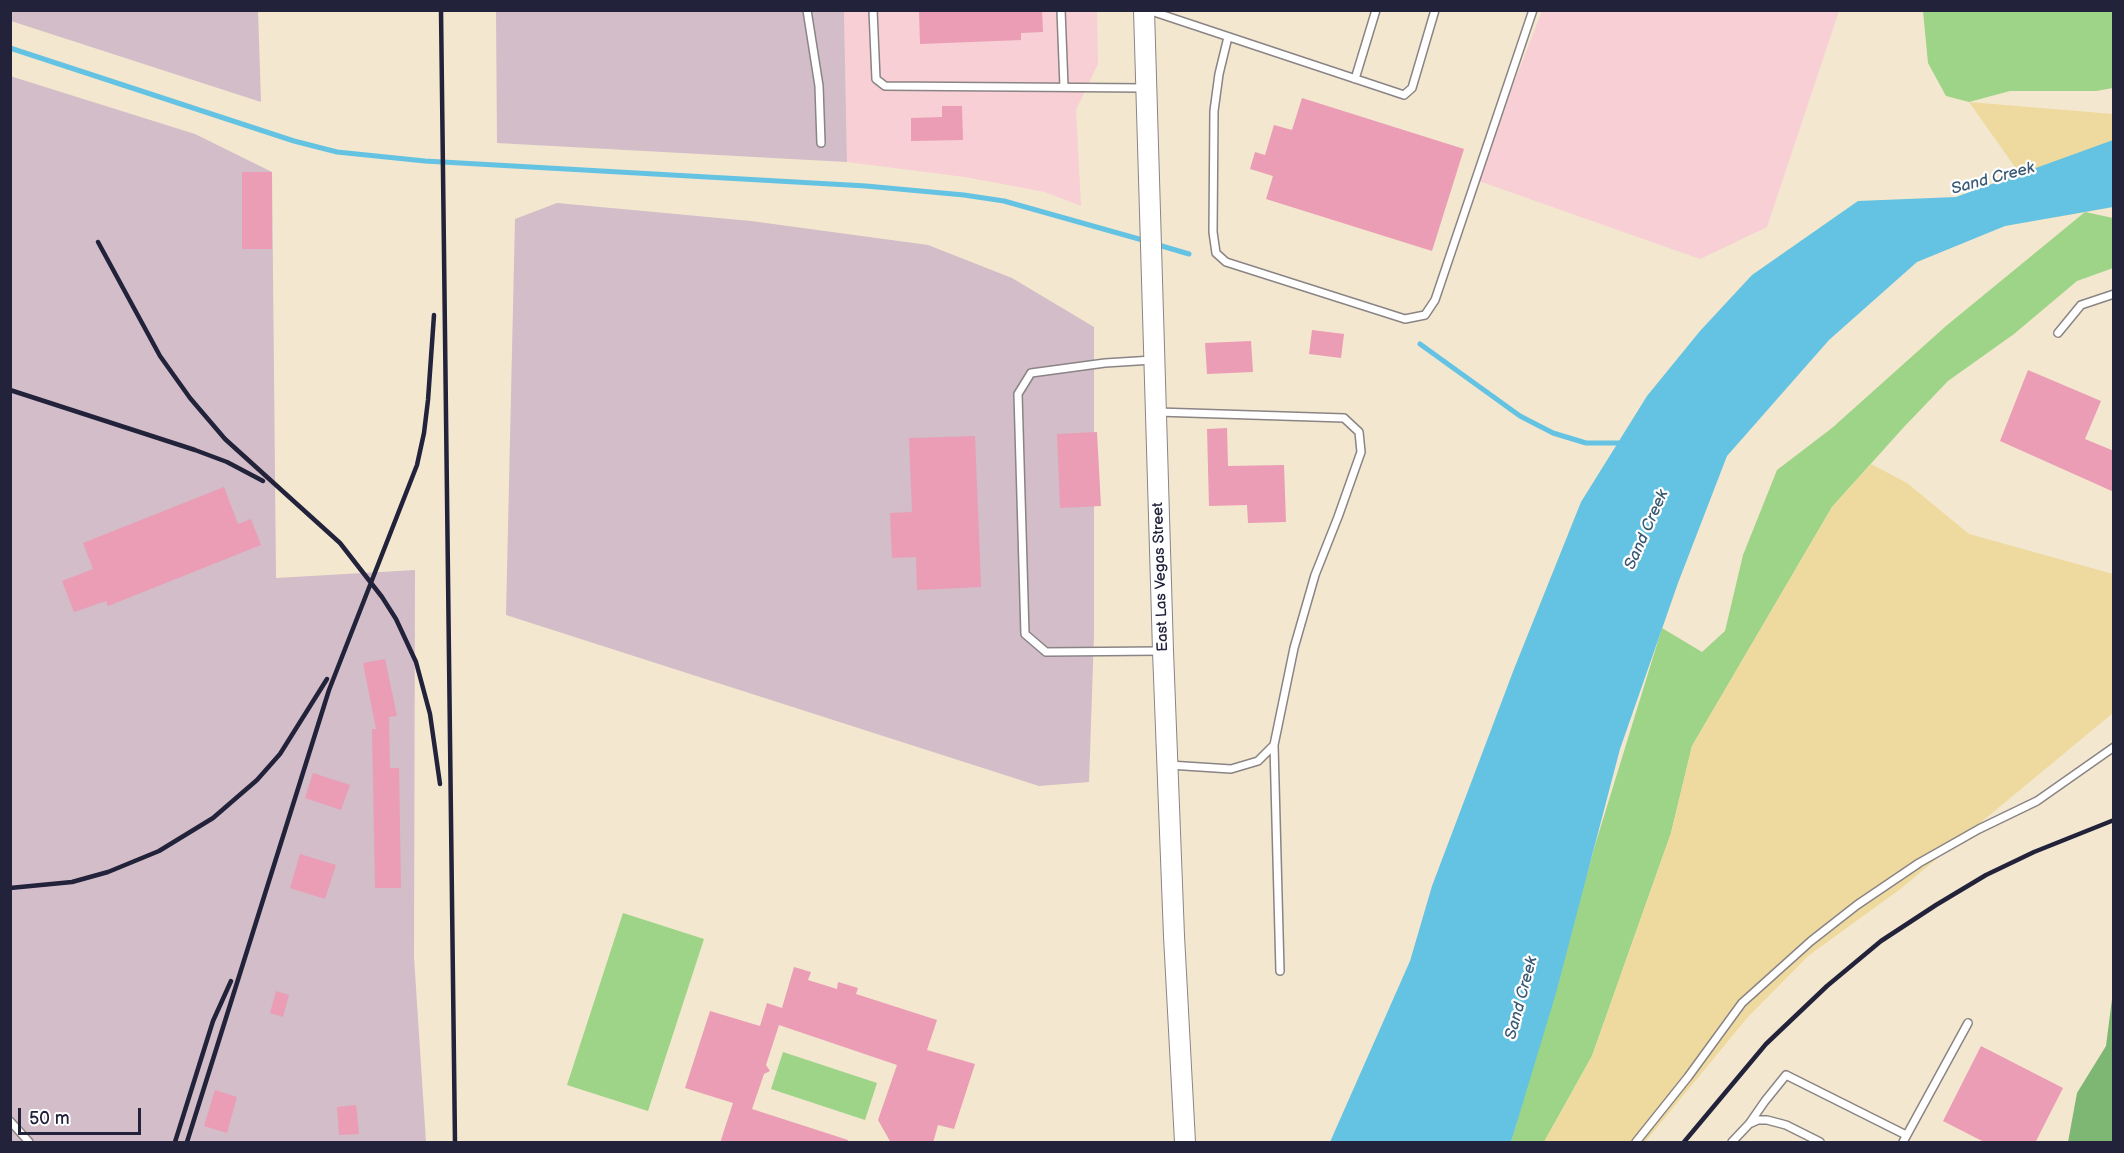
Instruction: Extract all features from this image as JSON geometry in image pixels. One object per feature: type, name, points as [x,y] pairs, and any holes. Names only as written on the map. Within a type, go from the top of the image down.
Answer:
[{"type":"street","name":"East Las Vegas Street","points":[[1146,10],[1146,88],[1163,651],[1185,1143]]},
{"type":"lane","points":[[807,10],[819,86],[822,142]]},
{"type":"lane","points":[[873,10],[876,79],[885,86],[1146,88]]},
{"type":"lane","points":[[1061,10],[1064,87]]},
{"type":"lane","points":[[1146,10],[1404,95],[1412,88],[1435,10]]},
{"type":"lane","points":[[1228,37],[1219,74],[1214,111],[1213,232],[1216,253],[1226,262],[1405,319],[1425,315],[1436,300],[1533,10]]},
{"type":"lane","points":[[1355,79],[1374,11]]},
{"type":"lane","points":[[2058,333],[2081,305],[2114,294]]},
{"type":"lane","points":[[1154,360],[1105,363],[1031,374],[1018,394],[1025,634],[1046,652],[1163,651]]},
{"type":"lane","points":[[1156,412],[1344,418],[1359,432],[1361,452],[1315,575],[1294,648],[1274,746],[1280,971]]},
{"type":"lane","points":[[1167,765],[1231,769],[1258,761],[1274,746]]},
{"type":"lane","points":[[1636,1143],[1742,1004],[1811,941],[1857,905],[1919,863],[1979,829],[2037,801],[2114,747]]},
{"type":"lane","points":[[1732,1143],[1786,1076],[1905,1139],[1968,1023]]},
{"type":"lane","points":[[1749,1124],[1758,1120],[1777,1121],[1820,1143]]},
{"type":"lane","points":[[10,1121],[29,1143]]},
{"type":"shaded area","points":[[11,10],[258,11],[261,102],[11,21]]},
{"type":"shaded area","points":[[496,11],[844,11],[847,162],[497,143]]},
{"type":"shaded area","points":[[844,11],[1097,11],[1098,64],[1076,110],[1081,206],[1045,192],[965,177],[847,162]]},
{"type":"shaded area","points":[[1542,11],[1839,11],[1767,227],[1700,259],[1476,180]]},
{"type":"shaded area","points":[[10,76],[195,134],[272,172],[276,578],[415,570],[414,957],[426,1142],[11,1142]]},
{"type":"shaded area","points":[[557,203],[751,221],[928,245],[1012,278],[1094,327],[1094,635],[1089,782],[1039,786],[506,615],[515,219]]},
{"type":"green space","points":[[1923,11],[2113,11],[2113,88],[2096,91],[2010,91],[1969,102],[1946,96],[1928,63]]},
{"type":"green space","points":[[2085,212],[2113,218],[2113,268],[2077,281],[2014,334],[1948,381],[1832,507],[1692,746],[1671,833],[1592,1056],[1544,1142],[1511,1142],[1596,842],[1662,628],[1702,652],[1725,631],[1743,555],[1777,470],[1832,428],[1946,326]]},
{"type":"green space","points":[[623,913],[704,939],[648,1111],[567,1085]]},
{"type":"green space","points":[[2113,991],[2113,1142],[2068,1142],[2077,1093],[2106,1046]]},
{"type":"green space","points":[[783,1052],[877,1083],[865,1120],[771,1089]]},
{"type":"sand","points":[[1969,102],[2113,114],[2113,207],[2051,218]]},
{"type":"sand","points":[[1871,464],[1907,483],[1969,534],[2113,574],[2113,713],[1899,890],[1808,956],[1747,1018],[1645,1142],[1544,1142],[1592,1056],[1671,833],[1692,746],[1832,507]]},
{"type":"water","name":"Sand Creek","points":[[2113,140],[2113,207],[2005,226],[1917,262],[1829,340],[1727,456],[1678,583],[1620,749],[1556,993],[1511,1142],[1330,1142],[1410,961],[1432,886],[1514,669],[1581,502],[1647,396],[1700,331],[1752,275],[1858,201],[1956,197]]},
{"type":"building","points":[[919,10],[1042,10],[1043,32],[1021,33],[1021,40],[920,44]]},
{"type":"building","points":[[1302,98],[1464,149],[1432,251],[1266,199],[1273,176],[1250,169],[1255,152],[1265,155],[1274,125],[1292,130]]},
{"type":"building","points":[[942,106],[962,106],[963,140],[911,141],[911,118],[942,117]]},
{"type":"building","points":[[242,172],[272,172],[272,249],[242,249]]},
{"type":"building","points":[[1312,330],[1344,334],[1341,358],[1309,354]]},
{"type":"building","points":[[1251,341],[1253,372],[1207,374],[1205,343]]},
{"type":"building","points":[[2028,370],[2101,401],[2085,439],[2114,451],[2114,492],[2000,441]]},
{"type":"building","points":[[1227,428],[1228,466],[1284,465],[1286,522],[1248,523],[1247,505],[1209,506],[1207,429]]},
{"type":"building","points":[[1097,432],[1101,506],[1060,508],[1057,434]]},
{"type":"building","points":[[975,436],[981,587],[917,590],[916,557],[892,558],[890,513],[912,512],[909,438]]},
{"type":"building","points":[[224,487],[238,524],[251,519],[261,545],[108,606],[106,601],[74,612],[62,581],[93,569],[83,543]]},
{"type":"building","points":[[385,659],[397,716],[389,717],[390,768],[399,768],[401,888],[375,888],[372,729],[376,729],[363,663]]},
{"type":"building","points":[[313,773],[350,785],[341,810],[305,798]]},
{"type":"building","points":[[300,854],[336,865],[325,899],[290,888]]},
{"type":"building","points":[[794,967],[811,972],[808,980],[837,989],[838,982],[858,988],[856,994],[937,1020],[927,1050],[975,1064],[954,1129],[938,1125],[933,1143],[891,1143],[878,1120],[897,1065],[779,1025],[766,1065],[770,1071],[764,1074],[752,1109],[848,1140],[847,1143],[720,1143],[733,1103],[685,1088],[710,1011],[760,1026],[767,1003],[782,1008]]},
{"type":"building","points":[[276,991],[289,995],[283,1017],[270,1013]]},
{"type":"building","points":[[1981,1046],[2063,1088],[2035,1143],[1986,1143],[1943,1121]]},
{"type":"building","points":[[215,1090],[237,1097],[227,1133],[204,1126]]},
{"type":"building","points":[[356,1105],[359,1134],[339,1135],[337,1107]]},
{"type":"waterway","points":[[10,48],[294,141],[337,152],[425,161],[866,186],[964,195],[1004,201],[1146,241]]},
{"type":"waterway","points":[[1155,244],[1189,254]]},
{"type":"waterway","points":[[1420,344],[1520,416],[1553,433],[1586,443],[1624,443]]},
{"type":"railway","points":[[441,10],[455,1142]]},
{"type":"railway","points":[[98,242],[160,356],[190,398],[225,439],[340,543],[396,619],[416,662],[430,714],[440,784]]},
{"type":"railway","points":[[187,1142],[329,690],[417,465],[428,400],[434,315]]},
{"type":"railway","points":[[10,390],[195,450],[227,462],[263,481]]},
{"type":"railway","points":[[10,888],[72,882],[108,872],[159,851],[213,818],[257,780],[280,754],[327,679]]},
{"type":"railway","points":[[1684,1142],[1766,1044],[1827,986],[1881,941],[1986,875],[2034,852],[2114,820]]},
{"type":"railway","points":[[175,1142],[213,1021],[231,981]]}]
